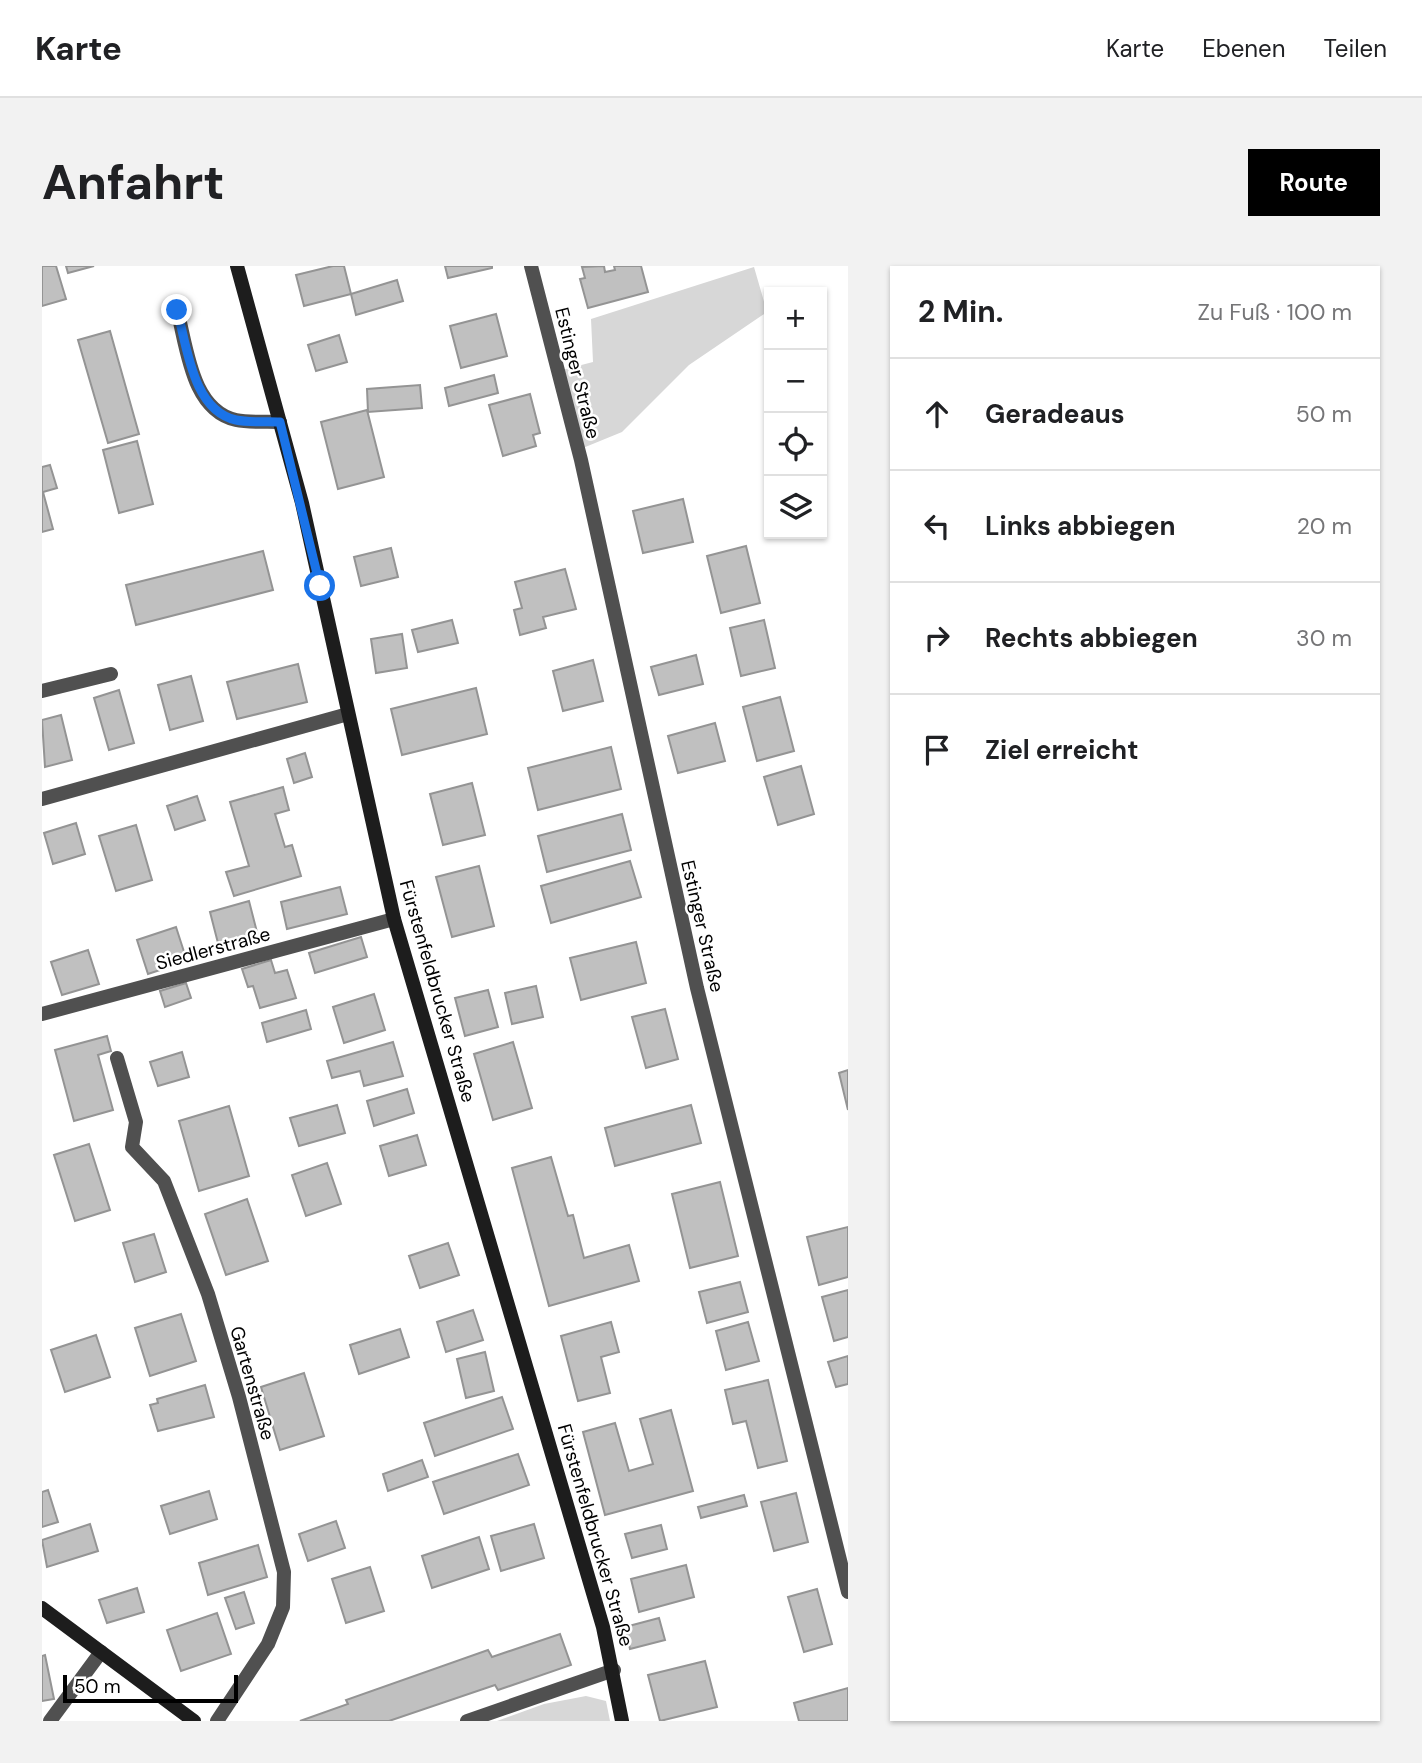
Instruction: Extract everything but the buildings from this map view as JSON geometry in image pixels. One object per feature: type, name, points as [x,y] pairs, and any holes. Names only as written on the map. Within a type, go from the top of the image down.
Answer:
[{"type":"main road","name":"Fürstenfeldbrucker Straße","points":[[237,266],[302,503],[394,919],[614,1670],[622,1721]]},
{"type":"main road","points":[[42,1608],[194,1721]]},
{"type":"street","name":"Estinger Straße","points":[[531,266],[581,460],[697,988],[848,1592]]},
{"type":"street","points":[[177,310],[197,384],[212,405],[235,420],[280,422]]},
{"type":"street","points":[[42,691],[111,674]]},
{"type":"street","points":[[42,799],[348,714]]},
{"type":"street","name":"Siedlerstraße","points":[[42,1014],[394,919]]},
{"type":"street","name":"Gartenstraße","points":[[117,1058],[136,1122],[132,1147],[164,1181],[208,1294],[239,1396],[284,1572],[284,1607],[268,1644],[217,1721]]},
{"type":"street","points":[[50,1721],[101,1652]]},
{"type":"street","points":[[467,1721],[614,1670]]},
{"type":"shaded area","points":[[754,267],[764,302],[764,314],[689,365],[622,432],[578,450],[558,371],[593,362],[591,319]]},
{"type":"shaded area","points":[[586,1696],[606,1701],[610,1721],[497,1721],[544,1704]]},
{"type":"route","points":[[177,310],[197,384],[212,405],[235,420],[280,422],[302,503],[320,586]]}]
